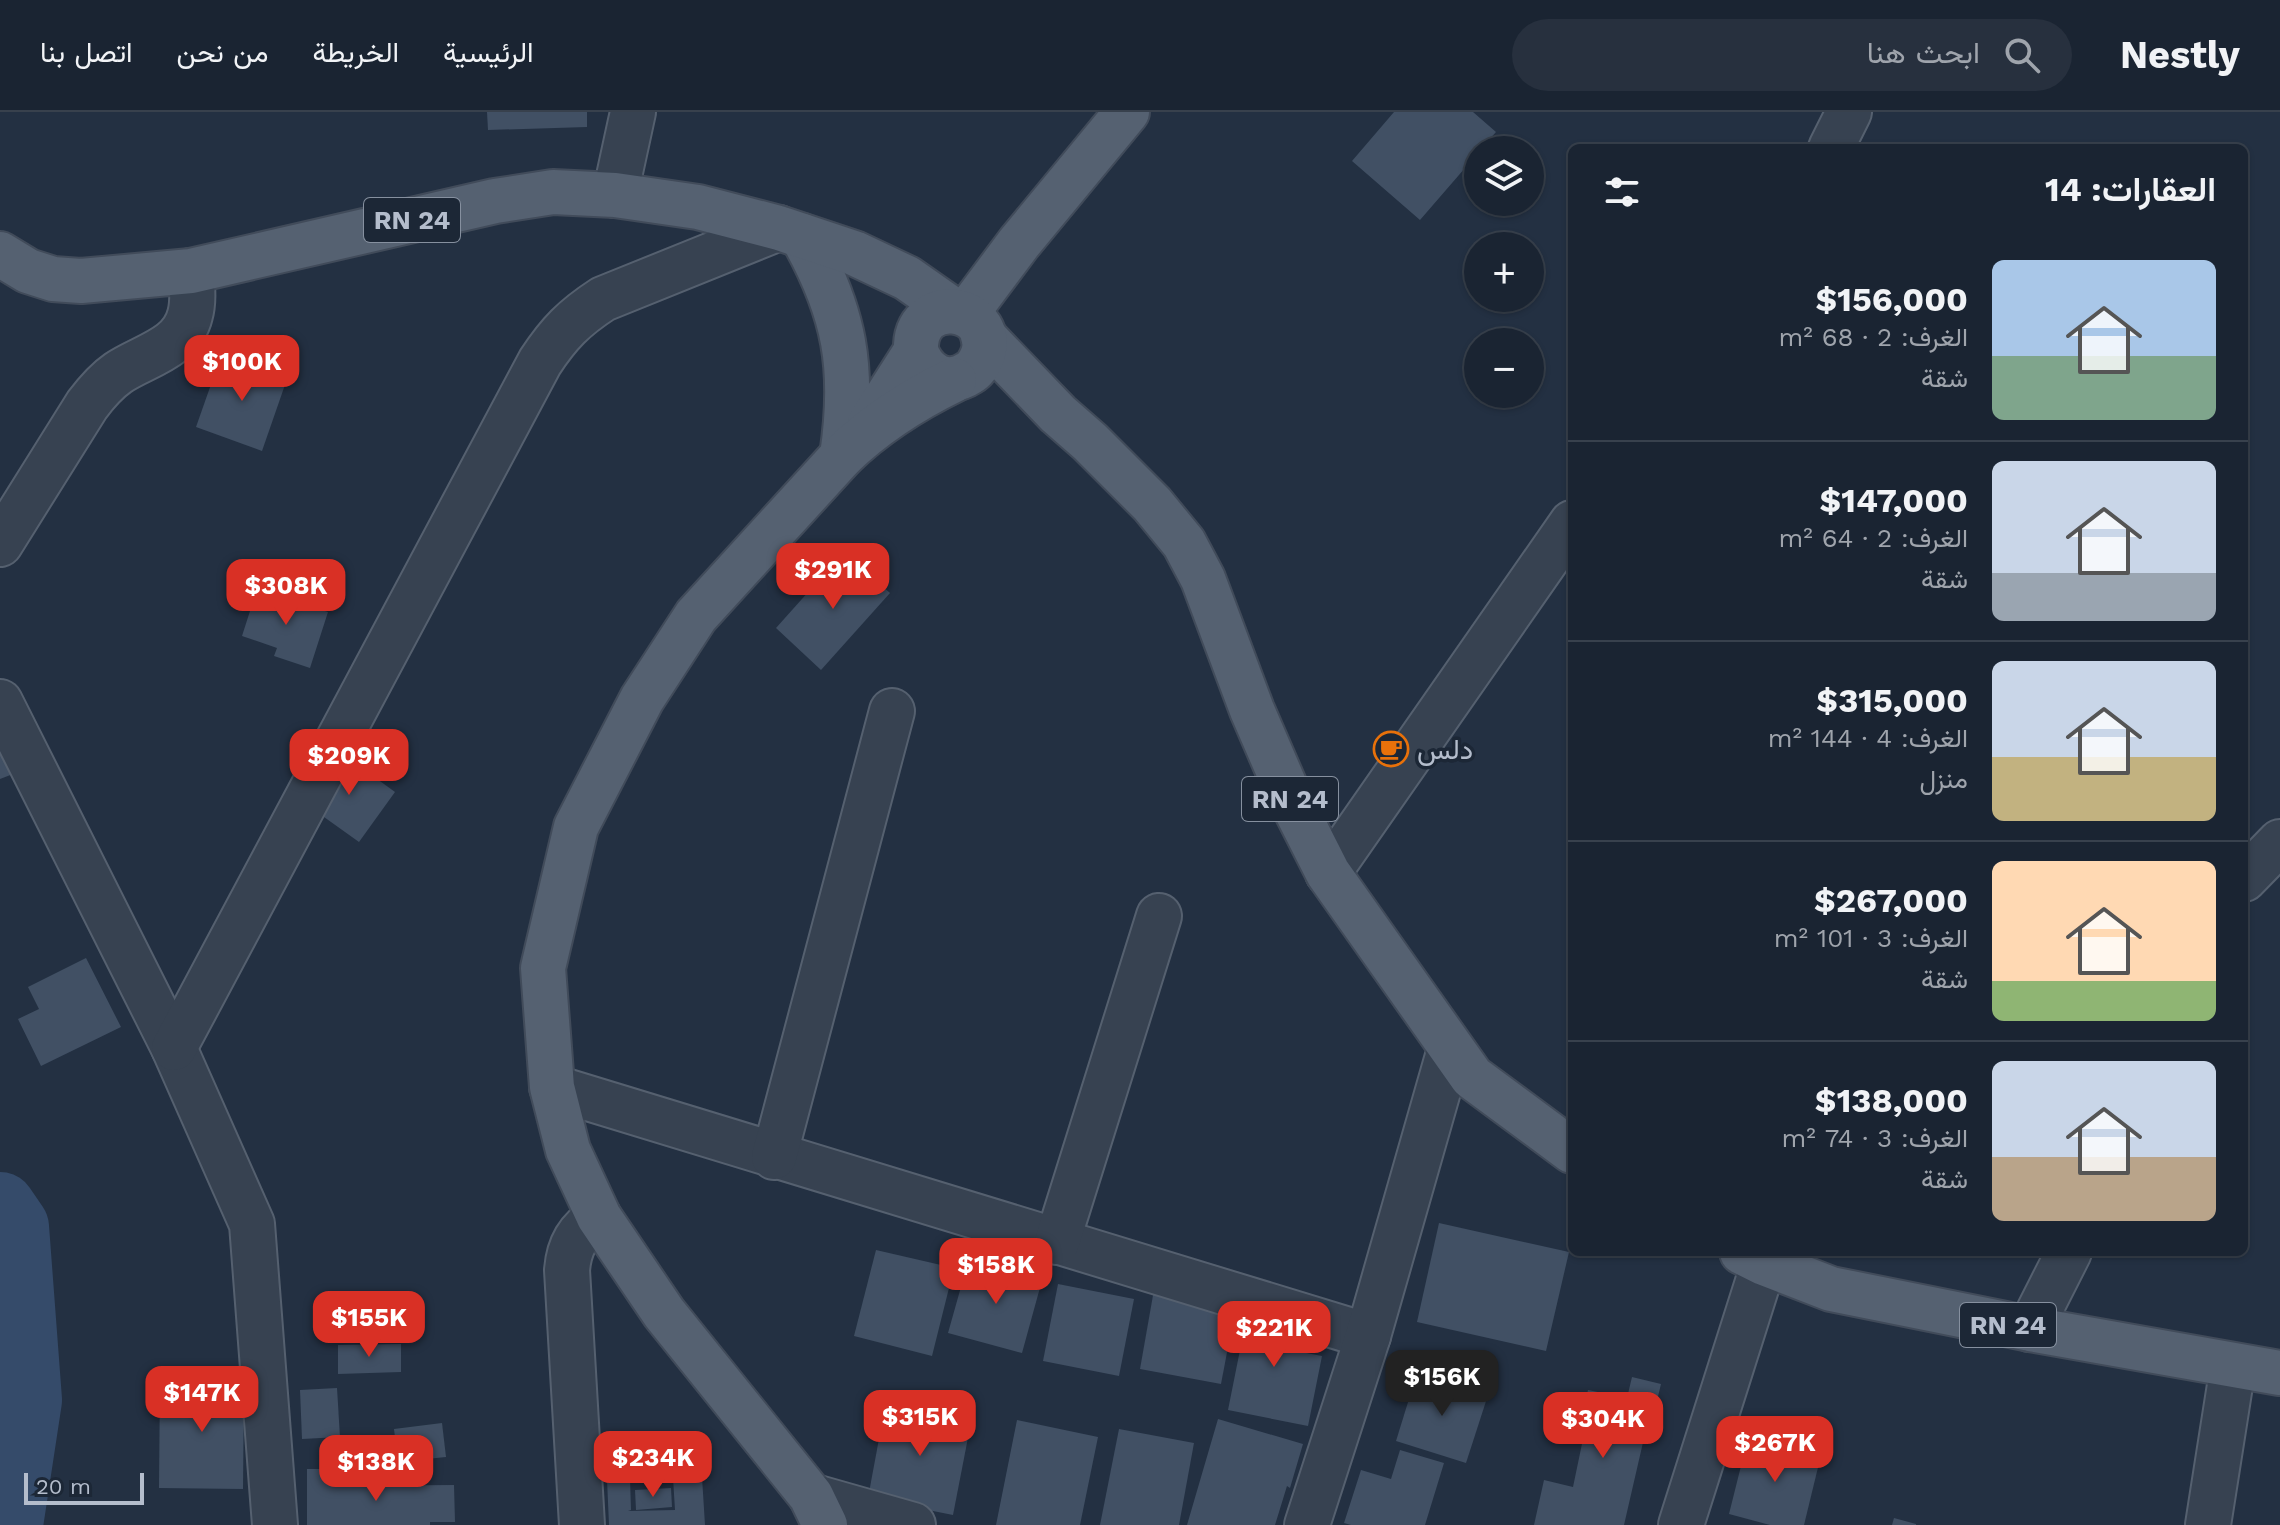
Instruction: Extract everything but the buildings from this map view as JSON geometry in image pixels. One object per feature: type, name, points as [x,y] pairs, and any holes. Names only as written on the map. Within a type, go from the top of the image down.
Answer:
[{"type":"main road","points":[[968,320],[1019,243],[1127,112]]},
{"type":"main road","name":"RN 24","points":[[0,254],[28,271],[53,279],[81,281],[191,271],[495,201],[553,192],[615,195],[698,207],[803,236],[881,264],[931,293],[968,320],[1058,414],[1152,504],[1184,543],[1203,579],[1283,783],[1328,873],[1472,1077],[1568,1148]]},
{"type":"main road","name":"RN 24","points":[[803,236],[876,287],[897,312],[915,345]]},
{"type":"main road","points":[[803,236],[821,269],[835,305],[844,342],[849,380],[847,418],[851,447]]},
{"type":"main road","points":[[818,1510],[664,1313],[599,1217],[568,1150],[552,1087],[543,968],[576,827],[642,699],[696,616],[851,447],[915,345],[920,326],[941,311],[968,320],[984,348],[974,370],[905,407],[851,447]]},
{"type":"main road","points":[[915,345],[919,361],[933,376],[959,378]]},
{"type":"main road","name":"RN 24","points":[[959,378],[1013,391],[1058,414]]},
{"type":"main road","name":"RN 24","points":[[1753,1257],[1831,1289],[2030,1329],[2280,1373]]},
{"type":"street","points":[[615,195],[633,112]]},
{"type":"street","points":[[1833,144],[1849,112]]},
{"type":"street","points":[[174,1048],[556,337],[578,316],[603,299],[803,236]]},
{"type":"street","points":[[0,544],[102,386],[180,336],[190,316],[191,271]]},
{"type":"street","points":[[1328,873],[1568,529]]},
{"type":"street","points":[[0,702],[174,1048],[252,1224],[275,1525]]},
{"type":"street","points":[[774,1157],[892,711]]},
{"type":"street","points":[[2248,875],[2280,842]]},
{"type":"street","points":[[1057,1242],[1159,916]]},
{"type":"street","points":[[1307,1525],[1368,1336],[1450,1049]]},
{"type":"street","points":[[552,1087],[1368,1336]]},
{"type":"street","points":[[582,1525],[567,1270],[568,1257],[578,1234],[599,1217]]},
{"type":"street","points":[[2030,1329],[2067,1256]]},
{"type":"street","points":[[1681,1525],[1753,1257]]},
{"type":"street","points":[[2208,1525],[2233,1366]]},
{"type":"street","points":[[818,1510],[913,1525]]},
{"type":"waterway","points":[[0,1208],[13,1227],[26,1400],[7,1525]]},
{"type":"place","name":"دلس","points":[[1391,749]]}]
